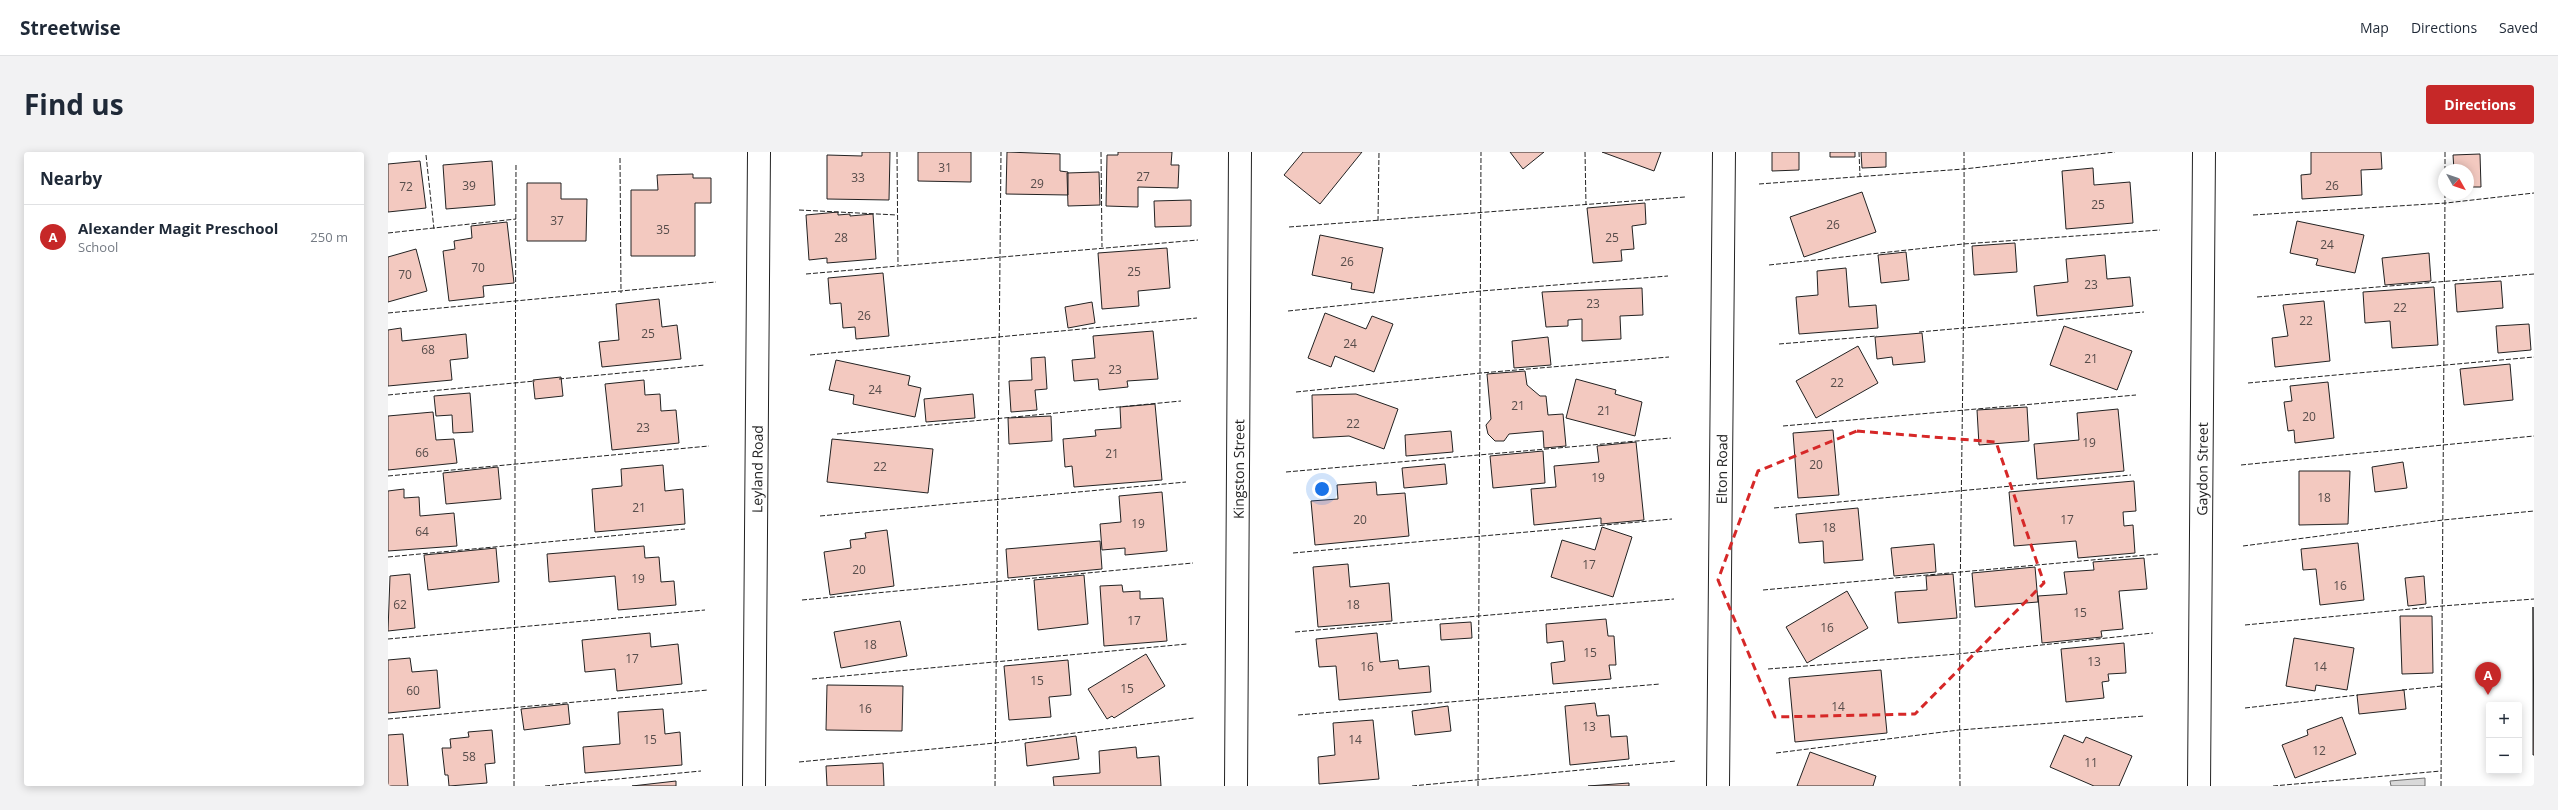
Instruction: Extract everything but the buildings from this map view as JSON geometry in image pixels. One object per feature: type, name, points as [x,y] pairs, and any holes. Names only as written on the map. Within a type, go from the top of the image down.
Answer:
[{"type":"street","name":"Leyland Road","points":[[754,786],[759,152]]},
{"type":"street","name":"Kingston Street","points":[[1236,786],[1240,152]]},
{"type":"street","name":"Elton Road","points":[[1718,786],[1724,152]]},
{"type":"street","name":"Gaydon Street","points":[[2199,786],[2204,152]]},
{"type":"highlighted area","points":[[1857,431],[1996,442],[2044,583],[1915,714],[1775,717],[1718,580],[1758,471]]},
{"type":"shaded area","points":[[2425,778],[2425,786],[2391,786],[2390,781]]},
{"type":"fence","points":[[897,152],[898,265]]},
{"type":"fence","points":[[995,786],[1001,152]]},
{"type":"fence","points":[[1101,152],[1102,247]]},
{"type":"fence","points":[[1378,221],[1379,152]]},
{"type":"fence","points":[[1478,786],[1481,152]]},
{"type":"fence","points":[[1585,152],[1586,205]]},
{"type":"fence","points":[[1859,152],[1860,176]]},
{"type":"fence","points":[[1960,786],[1964,152]]},
{"type":"fence","points":[[1759,184],[1964,169],[2115,152]]},
{"type":"fence","points":[[2445,152],[2445,164]]},
{"type":"fence","points":[[426,155],[434,229]]},
{"type":"fence","points":[[620,158],[621,293]]},
{"type":"fence","points":[[514,786],[516,165]]},
{"type":"fence","points":[[2253,215],[2446,203],[2534,193]]},
{"type":"fence","points":[[1289,227],[1685,197]]},
{"type":"fence","points":[[2441,786],[2445,200]]},
{"type":"fence","points":[[799,210],[897,215]]},
{"type":"fence","points":[[388,233],[516,219]]},
{"type":"fence","points":[[1769,265],[1963,244],[2160,230]]},
{"type":"fence","points":[[806,274],[1198,240]]},
{"type":"fence","points":[[2257,297],[2534,274]]},
{"type":"fence","points":[[1288,311],[1481,291],[1668,276]]},
{"type":"fence","points":[[388,313],[716,282]]},
{"type":"fence","points":[[1919,332],[2144,312]]},
{"type":"fence","points":[[810,355],[1197,318]]},
{"type":"fence","points":[[1779,344],[1877,336]]},
{"type":"fence","points":[[1296,392],[1481,373],[1669,357]]},
{"type":"fence","points":[[2248,383],[2534,357]]},
{"type":"fence","points":[[559,379],[705,365]]},
{"type":"fence","points":[[388,395],[535,381]]},
{"type":"fence","points":[[1783,426],[2136,395]]},
{"type":"fence","points":[[837,434],[1181,401]]},
{"type":"fence","points":[[2241,465],[2534,436]]},
{"type":"fence","points":[[1286,472],[1671,438]]},
{"type":"fence","points":[[388,476],[709,446]]},
{"type":"fence","points":[[1774,508],[2131,475]]},
{"type":"fence","points":[[820,516],[1186,482]]},
{"type":"fence","points":[[2243,546],[2443,520],[2534,511]]},
{"type":"fence","points":[[1293,553],[1672,519]]},
{"type":"fence","points":[[388,557],[685,529]]},
{"type":"fence","points":[[1763,590],[2158,554]]},
{"type":"fence","points":[[802,600],[1193,563]]},
{"type":"fence","points":[[1295,632],[1674,599]]},
{"type":"fence","points":[[2245,625],[2442,606],[2534,599]]},
{"type":"fence","points":[[388,639],[705,610]]},
{"type":"fence","points":[[1768,669],[1958,654],[2153,633]]},
{"type":"fence","points":[[812,679],[1187,644]]},
{"type":"fence","points":[[1298,715],[1660,684]]},
{"type":"fence","points":[[2402,690],[2442,686]]},
{"type":"fence","points":[[388,719],[708,690]]},
{"type":"fence","points":[[2245,708],[2358,695]]},
{"type":"fence","points":[[1776,753],[1959,730],[2145,716]]},
{"type":"fence","points":[[799,762],[995,743],[1194,718]]},
{"type":"fence","points":[[1412,786],[1676,761]]},
{"type":"fence","points":[[545,786],[701,771]]},
{"type":"fence","points":[[2273,786],[2441,771]]},
{"type":"place","name":"Alexander Magit Preschool","points":[[2488,695]]}]
